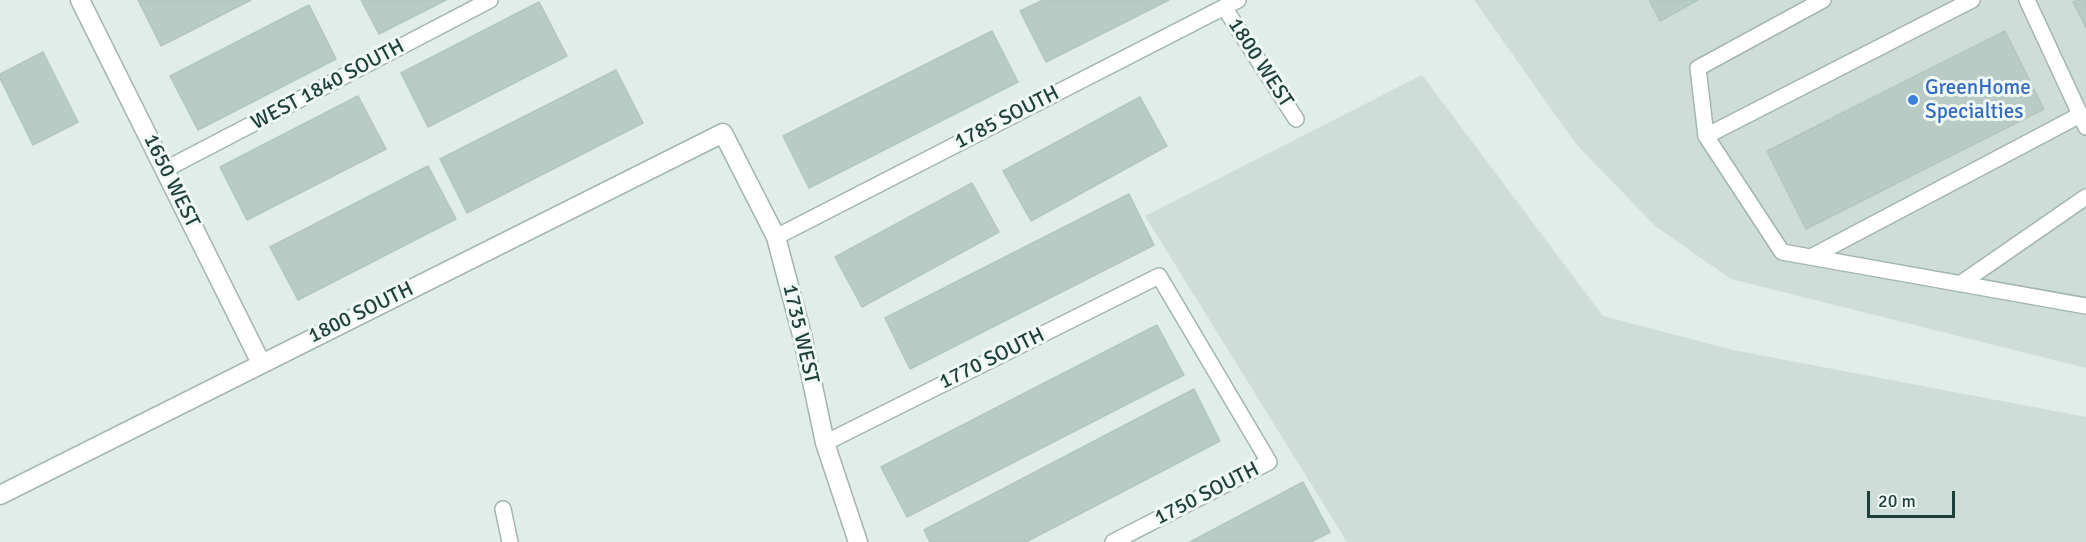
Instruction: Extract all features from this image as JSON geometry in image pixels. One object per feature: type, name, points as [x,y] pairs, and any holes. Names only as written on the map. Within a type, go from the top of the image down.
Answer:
[{"type":"street","name":"1650 WEST","points":[[80,0],[261,363]]},
{"type":"street","name":"1735 WEST","points":[[723,133],[776,237],[803,339],[825,443],[858,542]]},
{"type":"street","name":"1800 SOUTH","points":[[0,495],[723,133]]},
{"type":"lane","name":"WEST 1840 SOUTH","points":[[166,169],[490,0]]},
{"type":"lane","name":"1785 SOUTH","points":[[776,237],[1238,0]]},
{"type":"lane","points":[[1823,0],[1698,68],[1706,136],[1782,252],[2086,306]]},
{"type":"lane","points":[[1706,136],[1972,0]]},
{"type":"lane","points":[[1811,257],[2083,121],[2026,0]]},
{"type":"lane","name":"1800 WEST","points":[[1224,8],[1296,119]]},
{"type":"lane","points":[[1960,284],[2086,197]]},
{"type":"lane","name":"1770 SOUTH","points":[[825,443],[1159,276],[1269,462]]},
{"type":"lane","name":"1750 SOUTH","points":[[1113,542],[1269,462]]},
{"type":"lane","points":[[502,509],[510,542]]},
{"type":"shaded area","points":[[1474,0],[2086,0],[2086,368],[1731,279],[1655,226],[1576,144]]},
{"type":"shaded area","points":[[1422,75],[1603,316],[1733,350],[2086,417],[2086,542],[1347,542],[1145,216]]},
{"type":"building","points":[[138,0],[251,0],[161,46]]},
{"type":"building","points":[[361,0],[446,0],[379,34]]},
{"type":"building","points":[[1043,0],[1169,0],[1046,62],[1020,11]]},
{"type":"building","points":[[1649,0],[1698,0],[1660,21]]},
{"type":"building","points":[[2086,0],[2086,28],[2073,2]]},
{"type":"building","points":[[539,2],[567,56],[428,127],[401,73]]},
{"type":"building","points":[[309,5],[336,59],[198,130],[170,76]]},
{"type":"building","points":[[992,31],[1018,82],[809,188],[783,136]]},
{"type":"building","points":[[2005,31],[2044,109],[1806,229],[1767,151]]},
{"type":"building","points":[[43,52],[78,122],[33,145],[0,74]]},
{"type":"building","points":[[616,70],[643,123],[467,213],[440,159]]},
{"type":"building","points":[[358,96],[386,149],[247,220],[220,167]]},
{"type":"building","points":[[1140,97],[1167,146],[1031,221],[1003,171]]},
{"type":"building","points":[[428,166],[456,219],[298,300],[270,247]]},
{"type":"building","points":[[972,183],[999,232],[862,307],[835,257]]},
{"type":"building","points":[[1129,194],[1154,245],[910,369],[885,318]]},
{"type":"building","points":[[1157,325],[1184,375],[907,517],[881,467]]},
{"type":"building","points":[[1194,389],[1220,441],[1026,542],[930,542],[924,530]]},
{"type":"building","points":[[1303,482],[1330,532],[1311,542],[1190,542]]},
{"type":"place","name":"GreenHome Specialties","points":[[1913,100]]}]
